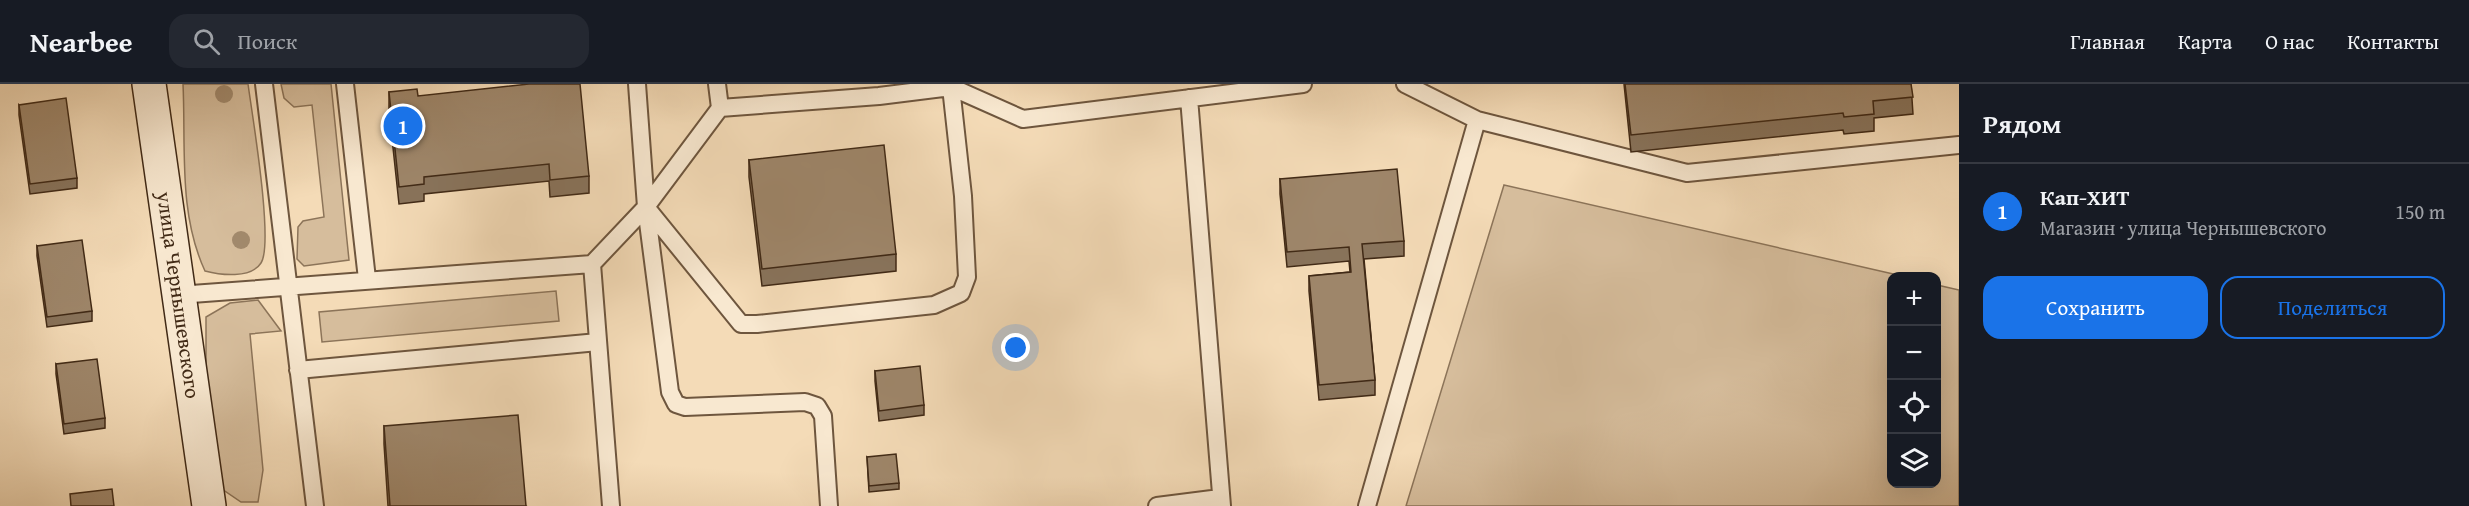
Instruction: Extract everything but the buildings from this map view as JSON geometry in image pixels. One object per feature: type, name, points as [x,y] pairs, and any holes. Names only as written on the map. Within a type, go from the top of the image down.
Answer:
[{"type":"street","name":"улица Чернышевского","points":[[149,84],[209,506]]},
{"type":"lane","points":[[264,84],[315,506]]},
{"type":"lane","points":[[345,84],[367,279]]},
{"type":"lane","points":[[637,84],[646,207],[670,392],[676,404],[684,407],[805,402],[817,406],[823,416],[829,506]]},
{"type":"lane","points":[[178,294],[592,264],[646,207],[720,108],[717,84]]},
{"type":"lane","points":[[720,108],[878,90],[951,85],[1023,119],[1304,84]]},
{"type":"lane","points":[[1405,84],[1477,120],[1687,173],[1959,145]]},
{"type":"lane","points":[[646,207],[741,324],[934,305],[948,300],[961,293],[967,278],[963,196],[951,85]]},
{"type":"lane","points":[[1157,506],[1221,502],[1189,98]]},
{"type":"lane","points":[[1367,506],[1477,120]]},
{"type":"lane","points":[[592,264],[611,506]]},
{"type":"lane","points":[[298,370],[598,342]]},
{"type":"shaded area","points":[[183,84],[248,84],[261,177],[265,231],[261,263],[250,272],[219,274],[205,271],[196,249],[185,179]]},
{"type":"shaded area","points":[[281,84],[331,84],[349,260],[304,266],[297,259],[298,227],[303,221],[324,217],[312,105],[294,107],[284,98]]},
{"type":"shaded area","points":[[1504,185],[1887,273],[1887,488],[1941,488],[1941,286],[1959,290],[1959,506],[1406,506]]},
{"type":"shaded area","points":[[556,291],[559,321],[322,342],[319,312]]},
{"type":"shaded area","points":[[258,300],[281,331],[250,334],[263,470],[258,502],[241,502],[222,489],[206,375],[206,317],[230,303]]},
{"type":"place","name":"Кап-ХИТ","points":[[403,126]]}]
